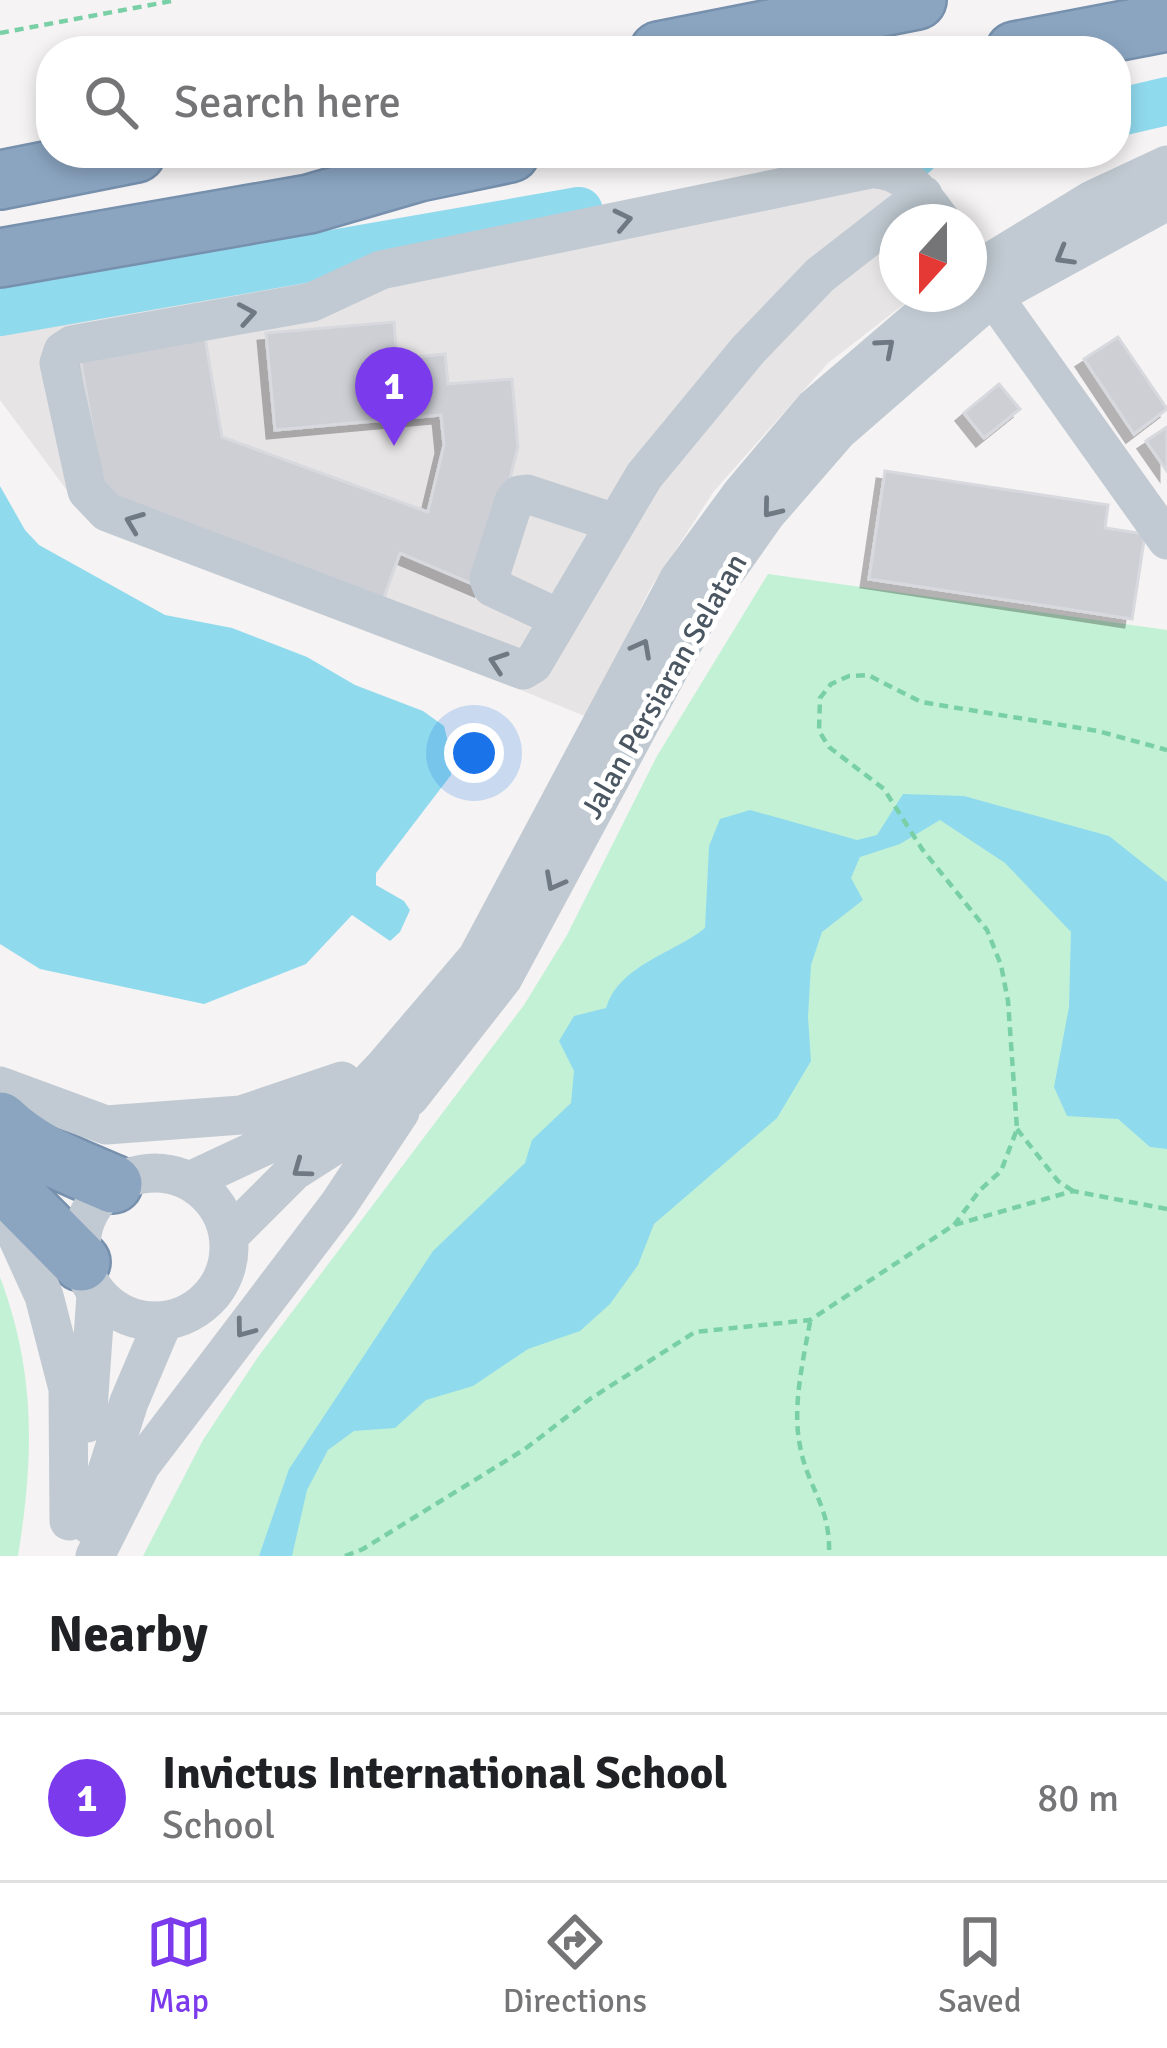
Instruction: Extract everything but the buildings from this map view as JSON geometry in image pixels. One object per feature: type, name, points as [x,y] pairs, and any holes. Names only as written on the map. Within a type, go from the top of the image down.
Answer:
[{"type":"highway","points":[[735,36],[917,0]]},
{"type":"highway","points":[[1094,36],[1167,22]]},
{"type":"highway","points":[[0,180],[60,168]]},
{"type":"highway","points":[[0,258],[309,204],[438,168]]},
{"type":"highway","points":[[0,285],[107,239]]},
{"type":"highway","points":[[0,1121],[13,1135],[59,1161],[113,1184]]},
{"type":"highway","points":[[0,1180],[88,1278]]},
{"type":"street","name":"Jalan Persiaran Selatan","points":[[987,267],[1092,200],[1167,164]]},
{"type":"street","points":[[879,248],[820,275],[748,350],[644,476],[533,664],[523,670],[107,512],[87,490],[58,363],[72,345],[312,302],[381,270],[871,170],[892,172],[927,204]]},
{"type":"street","name":"Jalan Persiaran Selatan","points":[[987,274],[1167,201]]},
{"type":"street","name":"Jalan Persiaran Selatan","points":[[190,1181],[271,1143],[366,1086],[397,1082],[477,958],[679,579],[742,493],[814,409],[927,312]]},
{"type":"street","name":"Jalan Persiaran Selatan","points":[[229,1236],[503,978],[709,595],[766,514],[937,312]]},
{"type":"street","points":[[981,312],[1167,540]]},
{"type":"street","points":[[558,618],[492,587],[490,579],[514,501],[527,494],[615,523]]},
{"type":"street","points":[[0,1085],[106,1125],[242,1115],[397,1082]]},
{"type":"street","points":[[95,1556],[141,1465],[340,1204],[397,1082]]},
{"type":"street","points":[[68,1544],[90,1410],[88,1278],[80,1232],[92,1204],[113,1184],[138,1174],[165,1173],[190,1181],[217,1206],[229,1236],[227,1269],[214,1294],[192,1313],[164,1322],[127,1317],[88,1278]]},
{"type":"street","points":[[0,1199],[44,1296],[68,1389],[68,1544]]},
{"type":"street","points":[[68,1544],[164,1322]]},
{"type":"path","points":[[0,33],[177,0]]},
{"type":"path","points":[[954,1225],[1001,1171],[1017,1130],[1001,965],[987,930],[922,849],[875,778],[830,747],[818,731],[820,698],[831,684],[848,676],[868,675],[921,702],[1098,731],[1167,750]]},
{"type":"path","points":[[1017,1130],[1058,1181],[1073,1191],[1167,1209]]},
{"type":"path","points":[[345,1556],[526,1450],[590,1399],[695,1332],[811,1320],[954,1225],[1073,1191]]},
{"type":"path","points":[[811,1320],[800,1378],[800,1446],[830,1525],[830,1556]]},
{"type":"shaded area","points":[[829,168],[892,168],[894,204],[879,204],[879,312],[894,312],[828,363],[714,491],[650,589],[587,717],[83,512],[0,400],[0,312]]},
{"type":"green space","points":[[768,574],[1167,630],[1167,1556],[143,1556],[203,1440],[258,1357],[524,1005],[567,935],[657,756]]},
{"type":"green space","points":[[0,1277],[26,1381],[29,1449],[18,1556],[0,1556]]},
{"type":"water","points":[[0,486],[39,545],[165,615],[232,628],[307,657],[355,685],[423,711],[444,726],[451,775],[376,873],[376,885],[404,901],[410,910],[390,941],[352,915],[306,964],[204,1004],[40,969],[0,944]]},
{"type":"water","points":[[903,794],[964,796],[1109,836],[1167,882],[1167,1149],[1150,1147],[1118,1119],[1067,1116],[1054,1087],[1069,1007],[1071,932],[1005,863],[940,820],[900,844],[860,857],[851,878],[863,900],[822,932],[811,965],[811,1061],[777,1118],[654,1224],[638,1265],[610,1304],[580,1331],[528,1349],[473,1386],[426,1400],[395,1428],[354,1431],[328,1450],[307,1490],[292,1556],[259,1556],[289,1469],[433,1251],[525,1163],[532,1140],[571,1103],[574,1071],[559,1041],[574,1016],[606,1008],[634,971],[705,928],[709,846],[720,819],[750,810],[857,840],[877,835]]},
{"type":"waterway","points":[[1131,109],[1167,101]]},
{"type":"waterway","points":[[0,312],[579,211]]},
{"type":"place","name":"Invictus International School","points":[[394,446]]}]
